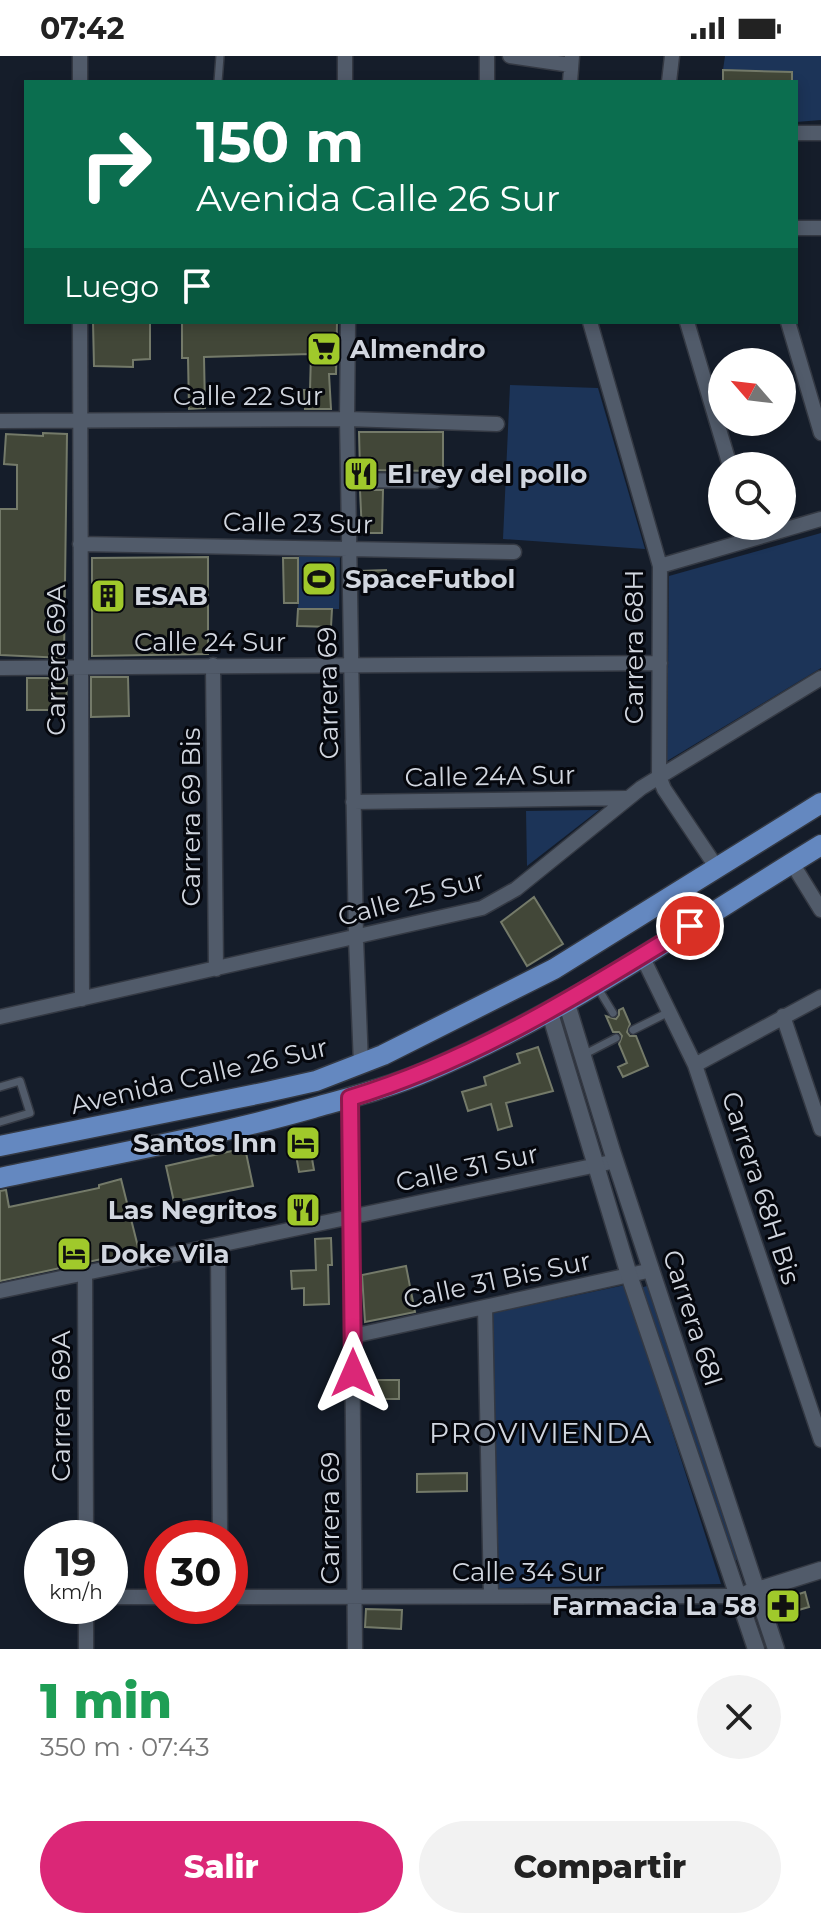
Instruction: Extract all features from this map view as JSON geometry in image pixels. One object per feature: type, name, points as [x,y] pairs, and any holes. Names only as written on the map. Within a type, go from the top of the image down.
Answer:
[{"type":"main road","name":"Avenida Calle 26 Sur","points":[[0,1146],[316,1081],[361,1064],[481,1008],[554,969],[821,803]]},
{"type":"main road","points":[[0,1178],[247,1126],[350,1098],[428,1071],[558,1005],[821,845]]},
{"type":"street","points":[[80,56],[80,80]]},
{"type":"street","points":[[345,56],[345,80]]},
{"type":"street","points":[[487,56],[487,80]]},
{"type":"street","points":[[510,56],[572,60],[570,80]]},
{"type":"street","points":[[669,80],[672,56]]},
{"type":"street","points":[[798,133],[821,133]]},
{"type":"street","points":[[798,228],[821,228]]},
{"type":"street","name":"Carrera 69A","points":[[80,324],[82,999]]},
{"type":"street","name":"Carrera 69","points":[[348,324],[352,369],[347,419],[353,802],[361,1064]]},
{"type":"street","name":"Carrera 68H","points":[[591,324],[660,566],[659,776],[664,789],[717,868]]},
{"type":"street","points":[[688,324],[726,452]]},
{"type":"street","points":[[789,324],[821,433]]},
{"type":"street","name":"Calle 22 Sur","points":[[0,421],[347,419],[497,424]]},
{"type":"street","points":[[348,480],[435,481]]},
{"type":"street","points":[[796,524],[821,519]]},
{"type":"street","points":[[660,566],[731,540]]},
{"type":"street","name":"Calle 23 Sur","points":[[80,544],[514,552]]},
{"type":"street","name":"Calle 24 Sur","points":[[0,668],[660,663]]},
{"type":"street","name":"Carrera 69 Bis","points":[[213,665],[216,969]]},
{"type":"street","name":"Calle 25 Sur","points":[[0,1017],[464,914],[502,898],[626,798],[821,678]]},
{"type":"street","name":"Calle 24A Sur","points":[[353,802],[626,798]]},
{"type":"street","points":[[792,863],[821,910]]},
{"type":"street","name":"Carrera 68H Bis","points":[[642,956],[695,1065],[821,1440]]},
{"type":"street","points":[[695,1065],[821,997]]},
{"type":"street","name":"Carrera 68I","points":[[558,1005],[583,1055],[776,1649]]},
{"type":"street","name":"Carrera 68I","points":[[558,1005],[595,1165],[629,1275],[756,1649]]},
{"type":"street","points":[[783,1016],[821,1129]]},
{"type":"street","name":"Carrera 69","points":[[350,1098],[355,1649]]},
{"type":"street","name":"Calle 31 Sur","points":[[0,1291],[616,1161]]},
{"type":"street","points":[[218,1245],[220,1520]]},
{"type":"street","name":"Calle 31 Bis Sur","points":[[353,1336],[652,1270]]},
{"type":"street","name":"Carrera 69A","points":[[85,1273],[86,1520]]},
{"type":"street","points":[[485,1307],[491,1596]]},
{"type":"street","name":"Calle 34 Sur","points":[[248,1597],[739,1596],[821,1570]]},
{"type":"street","points":[[86,1624],[86,1649]]},
{"type":"lane","points":[[218,80],[220,56]]},
{"type":"lane","points":[[595,983],[613,1013]]},
{"type":"lane","points":[[633,1030],[669,1012]]},
{"type":"lane","points":[[583,1055],[616,1038]]},
{"type":"lane","points":[[0,1087],[20,1081],[30,1113],[0,1122]]},
{"type":"shaded area","points":[[725,56],[821,56],[821,120],[798,122],[798,80],[723,70]]},
{"type":"shaded area","points":[[510,385],[598,388],[645,549],[503,539]]},
{"type":"shaded area","points":[[821,533],[821,668],[667,761],[669,576]]},
{"type":"shaded area","name":"SpaceFutbol","points":[[299,554],[340,554],[339,609],[298,609]]},
{"type":"shaded area","points":[[599,810],[527,866],[526,811]]},
{"type":"shaded area","points":[[625,1285],[721,1584],[499,1588],[493,1313]]},
{"type":"shaded area","points":[[647,1286],[739,1559],[732,1562],[640,1288]]},
{"type":"building","points":[[723,70],[792,72],[792,80],[723,80]]},
{"type":"building","points":[[93,324],[150,324],[150,359],[133,360],[133,367],[94,366]]},
{"type":"building","points":[[182,324],[337,324],[336,374],[329,374],[331,409],[305,409],[304,390],[310,390],[311,354],[204,357],[205,408],[189,409],[188,358],[182,358]]},
{"type":"building","points":[[359,432],[443,432],[443,475],[435,471],[360,470]]},
{"type":"building","points":[[43,433],[67,434],[64,658],[0,655],[0,509],[17,509],[17,465],[4,464],[6,434],[43,436]]},
{"type":"building","points":[[360,490],[383,490],[382,533],[362,533]]},
{"type":"building","points":[[208,557],[208,654],[92,656],[92,558]]},
{"type":"building","points":[[283,558],[298,558],[298,603],[284,603]]},
{"type":"building","points":[[386,570],[386,586],[360,586],[360,571]]},
{"type":"building","points":[[298,609],[332,609],[331,627],[297,626]]},
{"type":"building","points":[[91,677],[128,677],[129,716],[91,717]]},
{"type":"building","points":[[27,678],[67,678],[66,710],[27,710]]},
{"type":"building","points":[[534,897],[563,944],[527,966],[501,922]]},
{"type":"building","points":[[623,1008],[630,1024],[627,1032],[630,1036],[636,1036],[648,1066],[623,1077],[618,1067],[627,1063],[619,1044],[622,1036],[619,1032],[613,1032],[606,1016],[616,1019]]},
{"type":"building","points":[[538,1047],[553,1091],[506,1103],[512,1126],[498,1130],[491,1104],[468,1111],[462,1092],[486,1085],[484,1077],[520,1063],[517,1054]]},
{"type":"building","points":[[308,1136],[314,1170],[299,1172],[293,1138]]},
{"type":"building","points":[[245,1148],[253,1186],[174,1202],[166,1166]]},
{"type":"building","points":[[121,1179],[139,1251],[0,1281],[0,1191],[6,1190],[9,1207],[99,1188],[99,1185]]},
{"type":"building","points":[[331,1238],[329,1304],[304,1305],[304,1288],[292,1289],[291,1271],[316,1270],[315,1239]]},
{"type":"building","points":[[406,1266],[415,1312],[365,1322],[362,1275]]},
{"type":"building","points":[[367,1380],[399,1380],[399,1399],[367,1399]]},
{"type":"building","points":[[467,1473],[467,1491],[417,1492],[417,1474]]},
{"type":"building","points":[[805,1592],[809,1607],[781,1615],[777,1601]]},
{"type":"building","points":[[366,1609],[402,1610],[401,1629],[365,1627]]},
{"type":"place","name":"Almendro","points":[[324,349]]},
{"type":"place","name":"El rey del pollo","points":[[361,474]]},
{"type":"place","name":"SpaceFutbol","points":[[319,579]]},
{"type":"place","name":"ESAB","points":[[108,596]]},
{"type":"place","name":"Santos Inn","points":[[303,1143]]},
{"type":"place","name":"Las Negritos","points":[[303,1210]]},
{"type":"place","name":"Doke Vila","points":[[74,1254]]},
{"type":"place","name":"Farmacia La 58","points":[[783,1606]]},
{"type":"district","name":"PROVIVIENDA","points":[[541,1433]]},
{"type":"route","points":[[353,1373],[350,1098],[428,1071],[511,1031],[690,926]]}]
